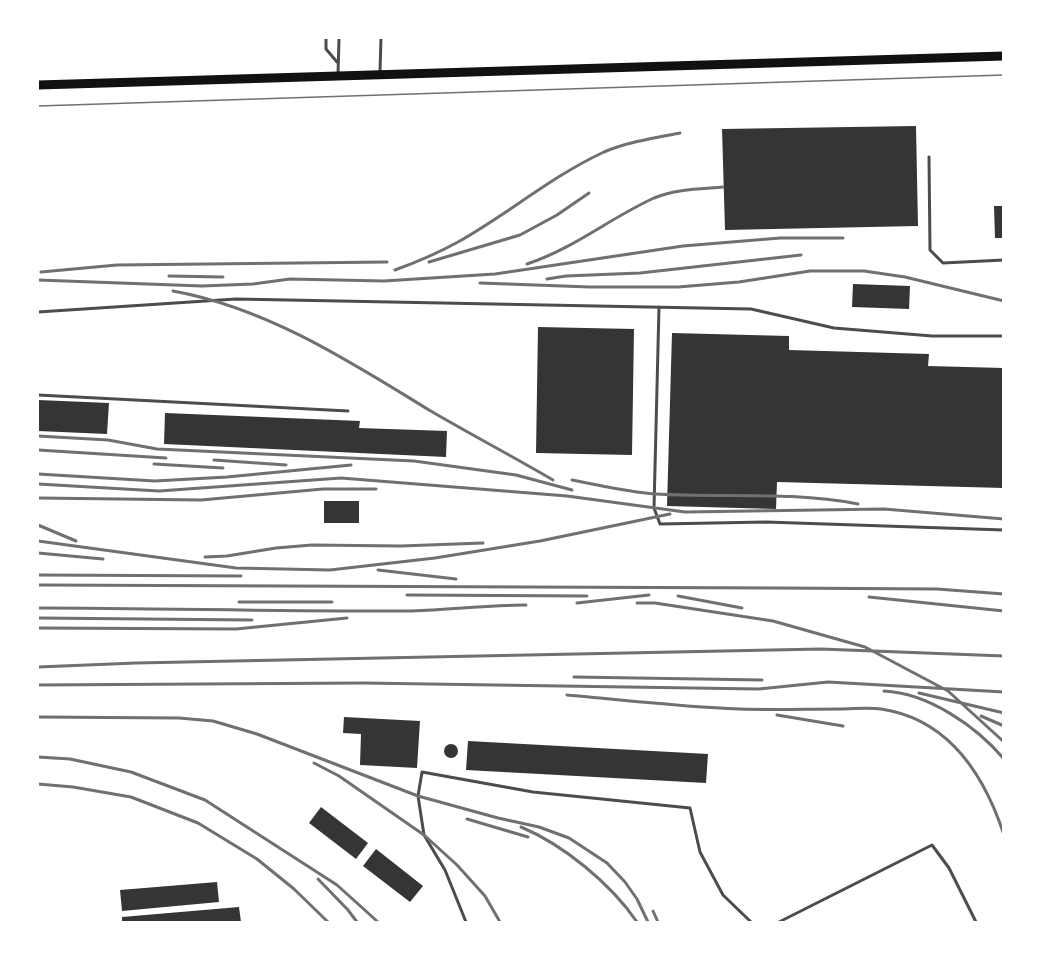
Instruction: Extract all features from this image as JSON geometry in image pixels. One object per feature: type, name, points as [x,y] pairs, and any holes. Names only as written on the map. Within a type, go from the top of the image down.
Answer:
[{"type":"main road","points":[[38,86],[1004,56]]},
{"type":"lane","points":[[326,38],[326,49],[338,63]]},
{"type":"lane","points":[[338,75],[339,38]]},
{"type":"lane","points":[[380,74],[381,38]]},
{"type":"lane","points":[[929,157],[930,250],[942,263],[1004,260]]},
{"type":"lane","points":[[38,312],[236,299],[751,309],[834,328],[932,336],[1004,336]]},
{"type":"lane","points":[[658,307],[654,508],[660,524],[766,522],[1004,530]]},
{"type":"lane","points":[[38,395],[348,411]]},
{"type":"lane","points":[[466,922],[445,870],[424,835],[418,796],[422,772],[533,792],[690,808],[700,852],[709,870],[723,895],[751,922]]},
{"type":"lane","points":[[779,922],[932,845],[949,868],[976,922]]},
{"type":"building","points":[[916,126],[918,226],[725,230],[722,129]]},
{"type":"building","points":[[994,206],[1004,206],[1004,238],[995,238]]},
{"type":"building","points":[[853,284],[910,286],[909,309],[852,307]]},
{"type":"building","points":[[538,327],[634,329],[632,455],[536,453]]},
{"type":"building","points":[[672,333],[789,336],[789,350],[929,354],[928,366],[1004,368],[1004,488],[777,482],[776,509],[667,506]]},
{"type":"building","points":[[38,400],[109,403],[107,434],[38,431]]},
{"type":"building","points":[[165,413],[360,421],[359,428],[447,431],[446,457],[164,444]]},
{"type":"building","points":[[324,501],[359,501],[359,523],[324,523]]},
{"type":"building","points":[[344,717],[420,721],[417,768],[360,765],[361,734],[343,733]]},
{"type":"building","points":[[468,741],[708,754],[706,783],[466,770]]},
{"type":"building","points":[[451,744],[456,746],[458,751],[456,756],[451,758],[446,756],[444,751],[446,746]]},
{"type":"building","points":[[321,807],[368,843],[356,859],[309,823]]},
{"type":"building","points":[[376,849],[423,886],[410,902],[363,866]]},
{"type":"building","points":[[217,882],[219,902],[122,911],[120,890]]},
{"type":"building","points":[[239,907],[241,922],[122,922],[122,917]]},
{"type":"tram line","points":[[38,106],[1004,75]]},
{"type":"railway","points":[[395,270],[458,242],[566,172],[604,152],[632,143],[680,133]]},
{"type":"railway","points":[[527,264],[576,242],[654,198],[679,191],[723,187]]},
{"type":"railway","points":[[429,262],[520,235],[557,215],[589,193]]},
{"type":"railway","points":[[38,280],[202,286],[253,284],[290,279],[384,281],[495,274],[683,246],[780,238],[843,238]]},
{"type":"railway","points":[[547,279],[640,273],[801,255]]},
{"type":"railway","points":[[41,272],[117,265],[387,262]]},
{"type":"railway","points":[[480,283],[678,287],[739,282],[810,271],[864,271],[905,277],[1004,301]]},
{"type":"railway","points":[[169,276],[223,277]]},
{"type":"railway","points":[[173,291],[241,310],[306,338],[553,480]]},
{"type":"railway","points":[[38,436],[108,440],[157,449],[414,461],[516,475],[572,490]]},
{"type":"railway","points":[[38,450],[166,458]]},
{"type":"railway","points":[[214,460],[286,465]]},
{"type":"railway","points":[[154,464],[223,468]]},
{"type":"railway","points":[[38,474],[155,481],[227,477],[351,465]]},
{"type":"railway","points":[[38,484],[159,491],[341,478],[567,496],[685,512],[884,509],[1004,519]]},
{"type":"railway","points":[[572,480],[655,494],[782,496],[858,504]]},
{"type":"railway","points":[[38,498],[201,500],[323,489],[376,489]]},
{"type":"railway","points":[[38,541],[236,568],[330,570],[435,558],[540,541],[670,514]]},
{"type":"railway","points":[[38,525],[76,541]]},
{"type":"railway","points":[[205,557],[312,545],[401,546],[483,543]]},
{"type":"railway","points":[[38,553],[103,559]]},
{"type":"railway","points":[[378,570],[456,579]]},
{"type":"railway","points":[[38,575],[241,576]]},
{"type":"railway","points":[[38,585],[937,589],[1004,594]]},
{"type":"railway","points":[[407,595],[587,596]]},
{"type":"railway","points":[[577,603],[649,595]]},
{"type":"railway","points":[[678,596],[742,608]]},
{"type":"railway","points":[[869,597],[1004,611]]},
{"type":"railway","points":[[239,602],[332,602]]},
{"type":"railway","points":[[637,603],[655,603],[773,621],[865,647],[948,691],[1004,742]]},
{"type":"railway","points":[[38,608],[412,611],[526,605]]},
{"type":"railway","points":[[38,618],[252,620]]},
{"type":"railway","points":[[38,628],[236,629],[347,618]]},
{"type":"railway","points":[[38,667],[821,649],[1004,656]]},
{"type":"railway","points":[[574,677],[762,680]]},
{"type":"railway","points":[[38,685],[363,683],[759,689],[828,682],[1004,692]]},
{"type":"railway","points":[[884,691],[917,698],[950,713],[980,735],[1004,759]]},
{"type":"railway","points":[[919,693],[1004,713]]},
{"type":"railway","points":[[567,695],[739,709],[876,708],[905,715],[926,724],[945,737],[960,753],[986,791],[1004,835]]},
{"type":"railway","points":[[777,715],[843,726]]},
{"type":"railway","points":[[981,716],[1004,726]]},
{"type":"railway","points":[[38,717],[179,718],[213,721],[257,734],[418,796],[539,827],[569,838],[607,863],[637,899],[648,922]]},
{"type":"railway","points":[[38,757],[70,759],[131,772],[205,800],[337,885],[378,922]]},
{"type":"railway","points":[[314,763],[339,776],[424,835],[457,865],[485,896],[500,922]]},
{"type":"railway","points":[[38,784],[73,787],[131,797],[198,823],[257,859],[294,889],[328,922]]},
{"type":"railway","points":[[467,819],[528,837]]},
{"type":"railway","points":[[521,827],[554,844],[585,867],[614,894],[637,922]]},
{"type":"railway","points":[[318,879],[357,922]]},
{"type":"railway","points":[[653,911],[658,922]]}]
